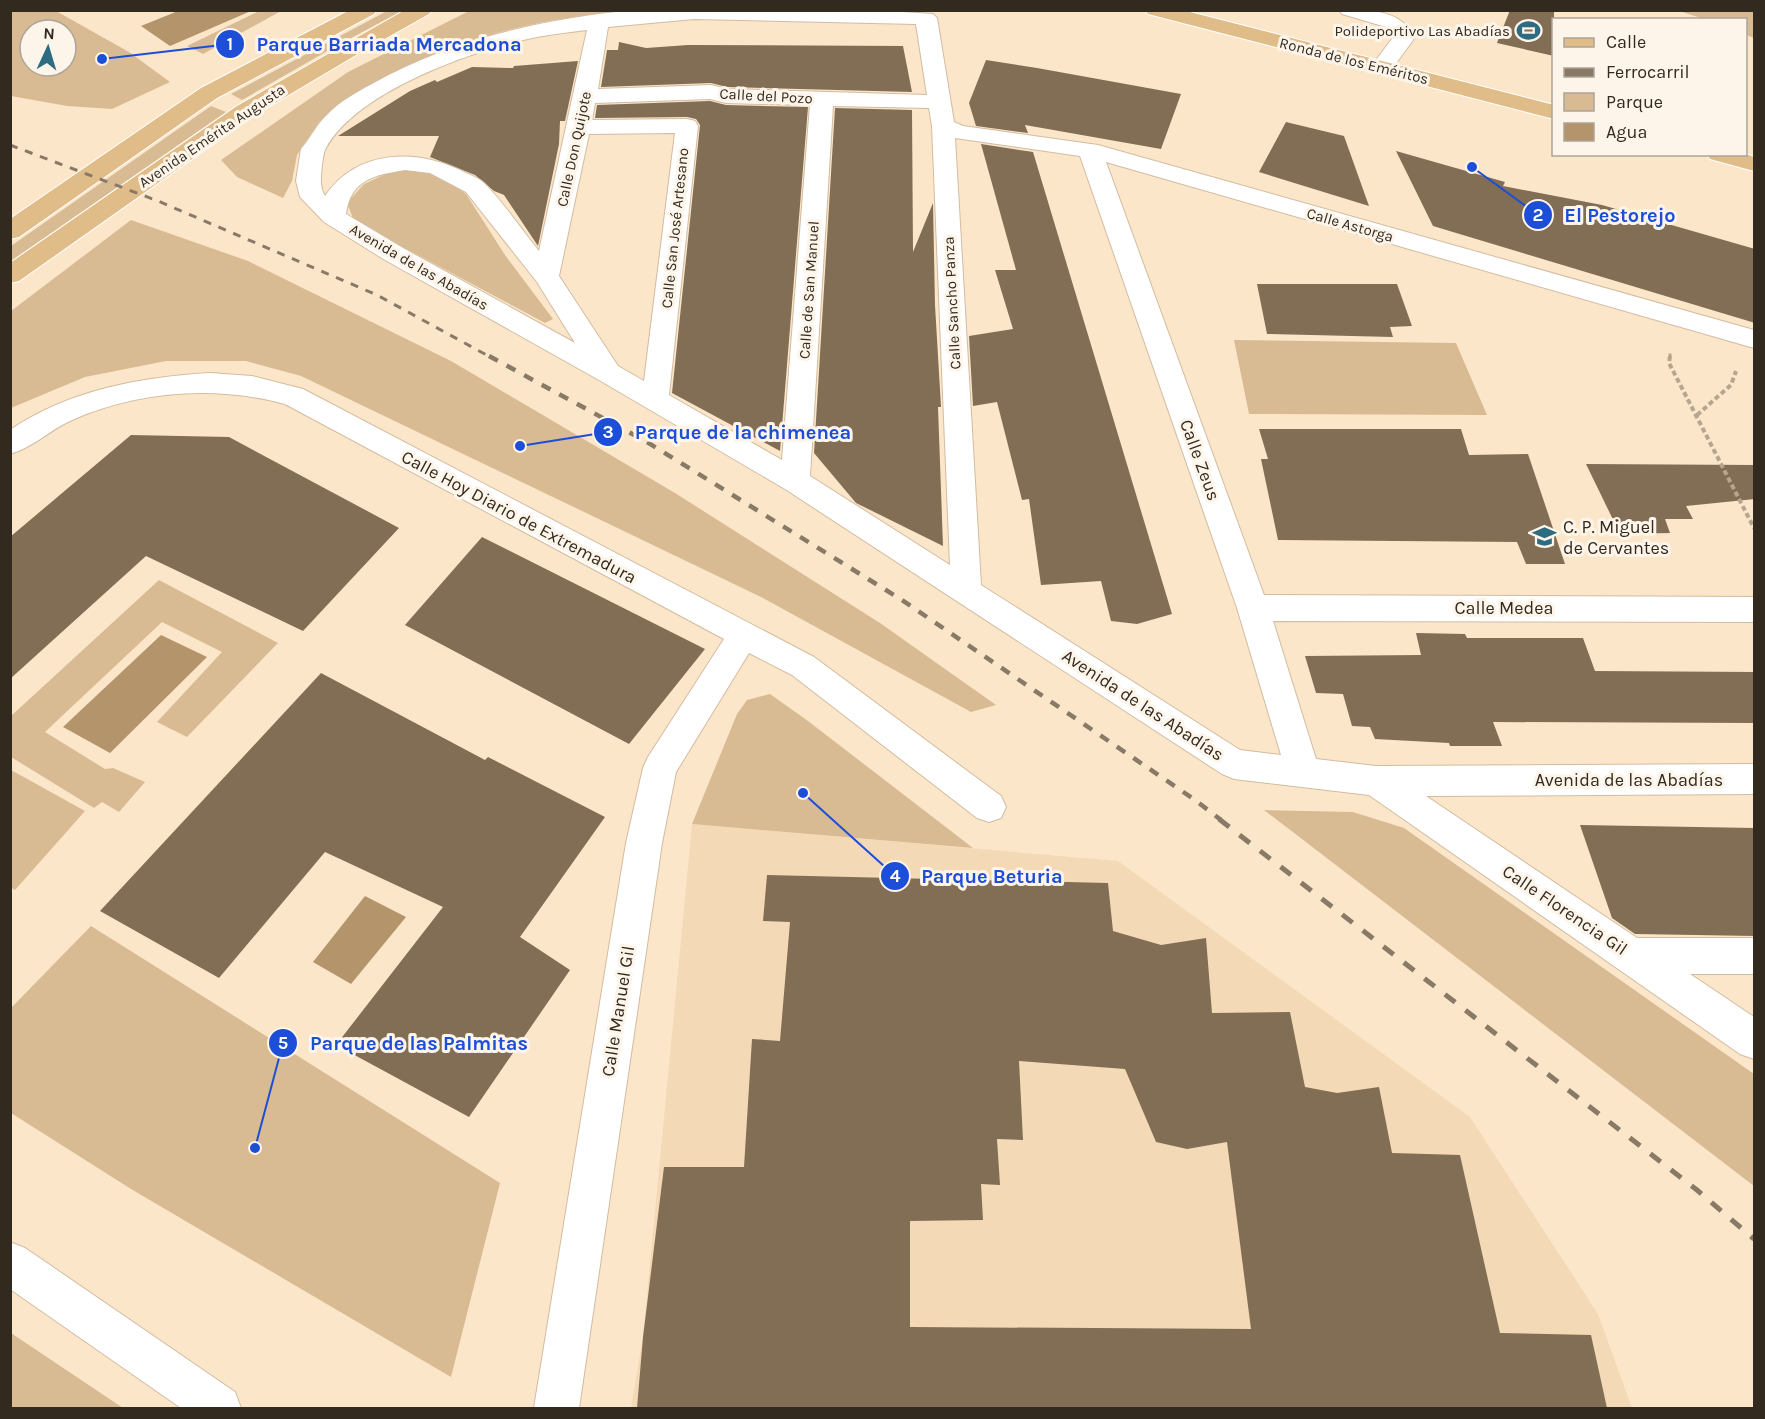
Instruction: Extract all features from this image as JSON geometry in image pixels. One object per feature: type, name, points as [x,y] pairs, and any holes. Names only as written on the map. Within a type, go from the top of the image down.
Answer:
[{"type":"main road","name":"Avenida Emérita Augusta","points":[[10,231],[209,93],[368,10]]},
{"type":"main road","name":"Avenida Emérita Augusta","points":[[10,275],[245,111],[348,50],[422,10]]},
{"type":"main road","name":"Ronda de los Eméritos","points":[[1155,10],[1192,14],[1381,68],[1552,111]]},
{"type":"main road","points":[[1725,156],[1755,164]]},
{"type":"street","points":[[1349,10],[1393,23],[1405,36],[1381,68]]},
{"type":"street","points":[[333,217],[312,197],[308,181],[313,149],[335,119],[398,78],[457,53],[534,31],[598,21],[694,13],[928,14]]},
{"type":"street","name":"Calle Sancho Panza","points":[[928,14],[941,114],[966,589]]},
{"type":"street","name":"Calle Don Quijote","points":[[546,276],[579,127],[598,21]]},
{"type":"street","name":"Calle del Pozo","points":[[595,96],[711,92],[726,96],[822,99],[941,114]]},
{"type":"street","name":"Calle de San Manuel","points":[[795,481],[822,99]]},
{"type":"street","name":"Calle Astorga","points":[[941,114],[959,132],[1090,150],[1755,339]]},
{"type":"street","name":"Calle San José Artesano","points":[[579,127],[687,126],[656,400]]},
{"type":"street","name":"Calle Zeus","points":[[1090,150],[1253,608],[1303,773]]},
{"type":"street","name":"Avenida de las Abadías","points":[[609,373],[546,276],[474,187],[436,167],[405,164],[370,169],[348,182],[336,198],[333,217],[394,254],[609,373],[795,481],[966,589],[1234,764],[1376,781],[1755,779]]},
{"type":"street","name":"Calle Hoy Diario de Extremadura","points":[[10,444],[27,431],[93,400],[183,384],[240,384],[292,396],[803,666],[989,807]]},
{"type":"street","name":"Calle Medea","points":[[1253,608],[1755,609]]},
{"type":"street","name":"Calle Manuel Gil","points":[[557,1408],[644,843],[660,768],[743,636]]},
{"type":"street","name":"Calle Florencia Gil","points":[[1376,781],[1755,1040]]},
{"type":"street","points":[[1633,956],[1755,956]]},
{"type":"street","points":[[10,1263],[219,1408]]},
{"type":"path","points":[[1670,353],[1669,363],[1755,528]]},
{"type":"path","points":[[1697,415],[1731,385],[1736,371]]},
{"type":"shaded area","points":[[692,824],[1118,861],[1470,1117],[1598,1314],[1632,1408],[631,1408],[643,1337]]},
{"type":"green space","points":[[261,10],[281,11],[203,54],[187,46]]},
{"type":"green space","points":[[10,11],[56,11],[68,18],[18,18],[18,78],[78,78],[78,23],[129,52],[170,82],[112,109],[67,106],[11,96]]},
{"type":"green space","points":[[387,11],[402,11],[242,100],[231,94]]},
{"type":"green space","points":[[469,11],[623,11],[515,28],[473,40],[408,69],[335,109],[319,122],[297,155],[292,181],[283,198],[237,177],[221,160],[348,72]]},
{"type":"green space","points":[[1679,11],[1754,11],[1754,38],[1747,35],[1747,18],[1701,18]]},
{"type":"green space","points":[[211,106],[226,112],[11,261],[11,246]]},
{"type":"green space","points":[[394,170],[435,173],[466,194],[505,255],[553,319],[545,323],[354,221],[347,203],[364,184]]},
{"type":"green space","points":[[131,220],[248,261],[451,361],[675,493],[880,623],[996,705],[971,712],[761,597],[301,376],[246,361],[166,361],[85,377],[11,408],[11,311]]},
{"type":"green space","points":[[1234,340],[1456,343],[1487,415],[1249,414]]},
{"type":"green space","points":[[159,580],[278,643],[187,737],[157,722],[222,652],[162,622],[45,732],[105,769],[113,768],[145,782],[119,812],[102,802],[94,808],[11,757],[11,716]]},
{"type":"green space","points":[[770,694],[973,848],[692,824],[737,714],[747,700]]},
{"type":"green space","points":[[11,770],[85,811],[15,890],[10,887]]},
{"type":"green space","points":[[1264,810],[1353,812],[1404,828],[1754,1074],[1754,1186]]},
{"type":"green space","points":[[91,926],[500,1183],[451,1377],[131,1189],[11,1113],[11,1008]]},
{"type":"green space","points":[[11,1333],[123,1408],[11,1408]]},
{"type":"water","points":[[178,11],[251,11],[170,46],[141,26]]},
{"type":"water","points":[[161,635],[207,657],[110,753],[63,727]]},
{"type":"water","points":[[365,896],[406,917],[351,984],[313,962]]},
{"type":"building","name":"Polideportivo Las Abadías","points":[[1510,10],[1554,10],[1552,56],[1497,43]]},
{"type":"building","points":[[619,42],[646,48],[688,45],[903,46],[912,92],[727,87],[711,83],[601,87],[607,50],[618,50]]},
{"type":"building","points":[[986,60],[1181,94],[1161,149],[1025,125],[1028,133],[976,126],[969,103]]},
{"type":"building","points":[[578,61],[565,121],[560,121],[559,144],[538,246],[504,195],[494,191],[475,175],[430,157],[439,136],[338,136],[410,91],[472,67],[513,68],[514,66]]},
{"type":"building","points":[[710,101],[726,105],[808,107],[780,451],[672,393],[700,125],[696,119],[687,117],[595,118],[597,105]]},
{"type":"building","points":[[835,108],[912,110],[913,252],[933,203],[935,305],[941,407],[938,407],[943,546],[856,503],[814,453]]},
{"type":"building","points":[[1286,122],[1344,136],[1369,206],[1259,172]]},
{"type":"building","points":[[981,144],[1033,152],[1172,614],[1137,624],[1111,621],[1101,581],[1041,585],[1029,499],[1022,500],[997,402],[973,406],[969,336],[1013,329],[995,270],[1016,270]]},
{"type":"building","points":[[1396,151],[1505,182],[1503,186],[1602,205],[1755,249],[1755,323],[1433,226]]},
{"type":"building","points":[[1257,284],[1397,284],[1412,326],[1390,327],[1393,337],[1267,334]]},
{"type":"building","points":[[1259,429],[1461,429],[1469,455],[1528,454],[1565,564],[1526,564],[1517,542],[1278,540],[1261,459],[1268,459]]},
{"type":"building","points":[[131,435],[229,437],[399,528],[303,631],[146,556],[10,679],[10,537]]},
{"type":"building","points":[[1586,464],[1755,465],[1755,499],[1686,506],[1693,519],[1665,519],[1670,533],[1620,534]]},
{"type":"building","points":[[482,537],[705,649],[629,744],[405,625]]},
{"type":"building","points":[[1416,633],[1465,634],[1467,638],[1583,638],[1595,671],[1755,672],[1755,723],[1493,722],[1502,746],[1450,746],[1449,743],[1375,739],[1370,727],[1352,726],[1343,694],[1316,693],[1305,656],[1421,655]]},
{"type":"building","points":[[321,673],[485,760],[488,757],[605,817],[520,937],[570,970],[469,1117],[336,1045],[443,907],[325,852],[219,978],[100,911]]},
{"type":"building","points":[[1580,825],[1755,828],[1755,936],[1635,934],[1612,918]]},
{"type":"building","points":[[767,875],[1108,883],[1113,931],[1161,945],[1206,938],[1212,1013],[1290,1012],[1305,1087],[1337,1093],[1379,1087],[1392,1153],[1460,1155],[1500,1333],[1591,1335],[1607,1408],[637,1408],[643,1337],[664,1167],[744,1167],[752,1039],[780,1041],[790,922],[763,921]],"holes":[[[1019,1061],[1125,1069],[1156,1142],[1187,1149],[1227,1142],[1251,1329],[910,1327],[910,1221],[983,1220],[981,1184],[1000,1185],[997,1139],[1023,1140]]]},
{"type":"railway","points":[[10,145],[158,201],[377,295],[492,358]]},
{"type":"railway","points":[[489,356],[647,442],[902,600],[1221,820]]},
{"type":"railway","points":[[1219,819],[1697,1190],[1754,1239]]},
{"type":"place","name":"Polideportivo Las Abadías","points":[[1528,31]]},
{"type":"place","name":"Parque Barriada Mercadona","points":[[102,59]]},
{"type":"place","name":"El Pestorejo","points":[[1472,167]]},
{"type":"place","name":"Parque de la chimenea","points":[[520,446]]},
{"type":"place","name":"C. P. Miguel de Cervantes","points":[[1545,537]]},
{"type":"place","name":"Parque Beturia","points":[[803,793]]},
{"type":"place","name":"Parque de las Palmitas","points":[[255,1148]]}]
